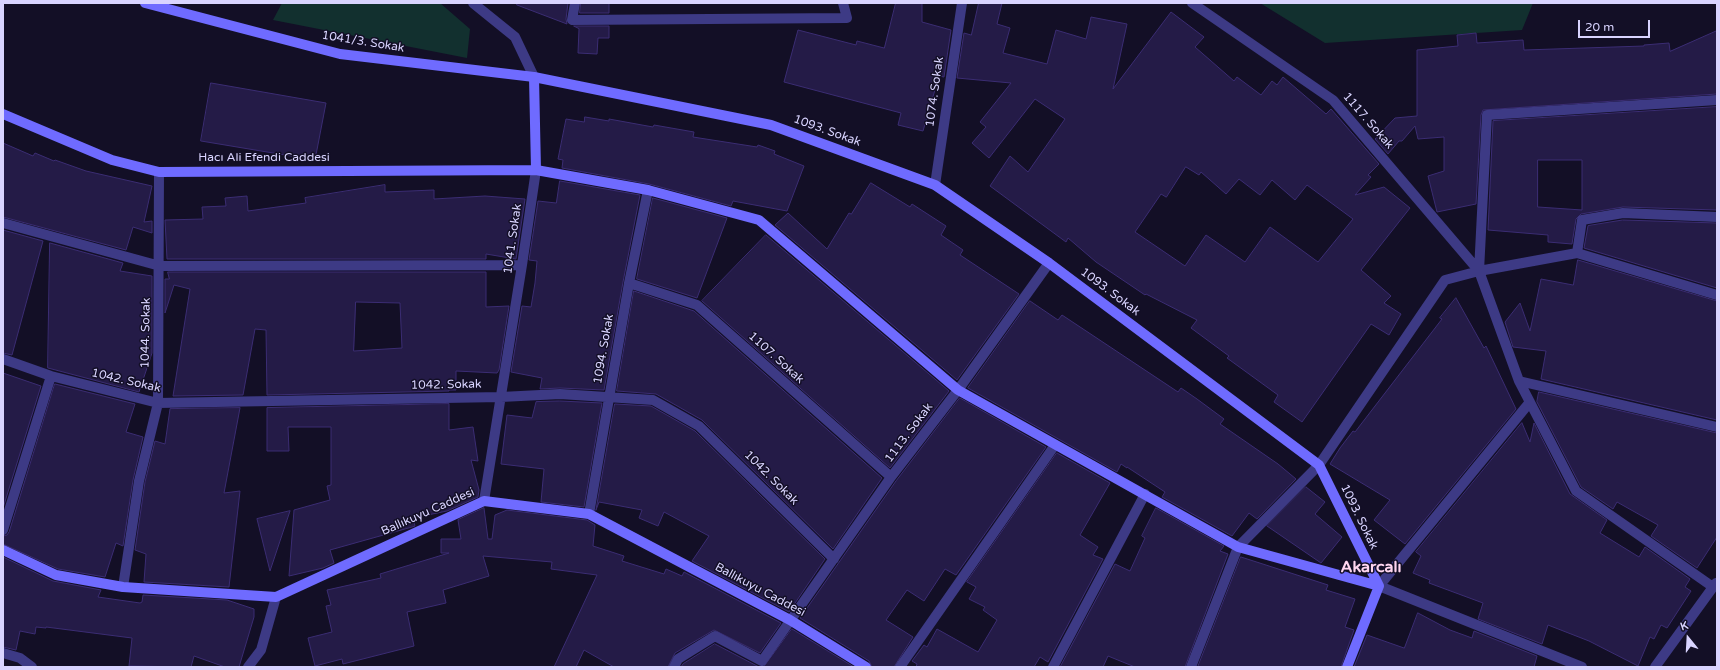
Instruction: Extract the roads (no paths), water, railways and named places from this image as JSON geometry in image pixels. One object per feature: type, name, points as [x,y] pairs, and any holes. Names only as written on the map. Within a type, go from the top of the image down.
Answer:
[{"type":"main road","name":"1041/3. Sokak","points":[[145,3],[340,54],[534,77]]},
{"type":"main road","name":"1041. Sokak","points":[[534,77],[536,170]]},
{"type":"main road","name":"1093. Sokak","points":[[534,77],[771,125],[935,186],[1049,263],[1319,464],[1379,586]]},
{"type":"main road","name":"Hacı Ali Efendi Caddesi","points":[[3,114],[112,160],[159,172],[536,170]]},
{"type":"main road","points":[[536,170],[648,190],[759,220],[958,390],[1238,547],[1379,586],[1347,667]]},
{"type":"main road","name":"Ballıkuyu Caddesi","points":[[3,550],[56,575],[123,587],[276,597],[484,501],[589,514],[790,620],[866,667]]},
{"type":"street","name":"1041. Sokak","points":[[473,3],[514,36],[534,77]]},
{"type":"street","points":[[575,3],[572,20],[847,18],[843,3]]},
{"type":"street","name":"1074. Sokak","points":[[935,186],[962,3]]},
{"type":"street","name":"1117. Sokak","points":[[1194,3],[1333,100],[1478,271]]},
{"type":"street","points":[[1656,667],[1715,584],[1576,491],[1518,381],[1478,271],[1487,115],[1717,100]]},
{"type":"street","name":"1041. Sokak","points":[[484,501],[536,170]]},
{"type":"street","name":"1044. Sokak","points":[[123,587],[139,481],[158,404],[160,266],[159,172]]},
{"type":"street","name":"1094. Sokak","points":[[589,514],[629,283],[648,190]]},
{"type":"street","points":[[1577,253],[1582,220],[1623,213],[1717,217]]},
{"type":"street","points":[[3,223],[160,266],[522,265]]},
{"type":"street","points":[[1191,667],[1238,547],[1319,464],[1445,280],[1478,271],[1577,253],[1717,295]]},
{"type":"street","name":"1113. Sokak","points":[[674,667],[678,659],[715,636],[762,661],[891,478],[958,390],[1049,263]]},
{"type":"street","name":"1107. Sokak","points":[[629,283],[697,305],[891,478]]},
{"type":"street","name":"1042. Sokak","points":[[3,359],[51,376],[158,404],[501,397],[560,394],[653,400],[699,426],[834,559]]},
{"type":"street","points":[[3,530],[51,376]]},
{"type":"street","points":[[1518,381],[1717,427]]},
{"type":"street","points":[[1530,402],[1379,586],[1582,667]]},
{"type":"street","points":[[900,667],[1055,445]]},
{"type":"street","points":[[1053,667],[1145,494]]},
{"type":"street","points":[[248,667],[261,650],[276,597]]},
{"type":"street","points":[[3,653],[32,667]]},
{"type":"district","name":"Akarcalı","points":[[1371,568]]}]
